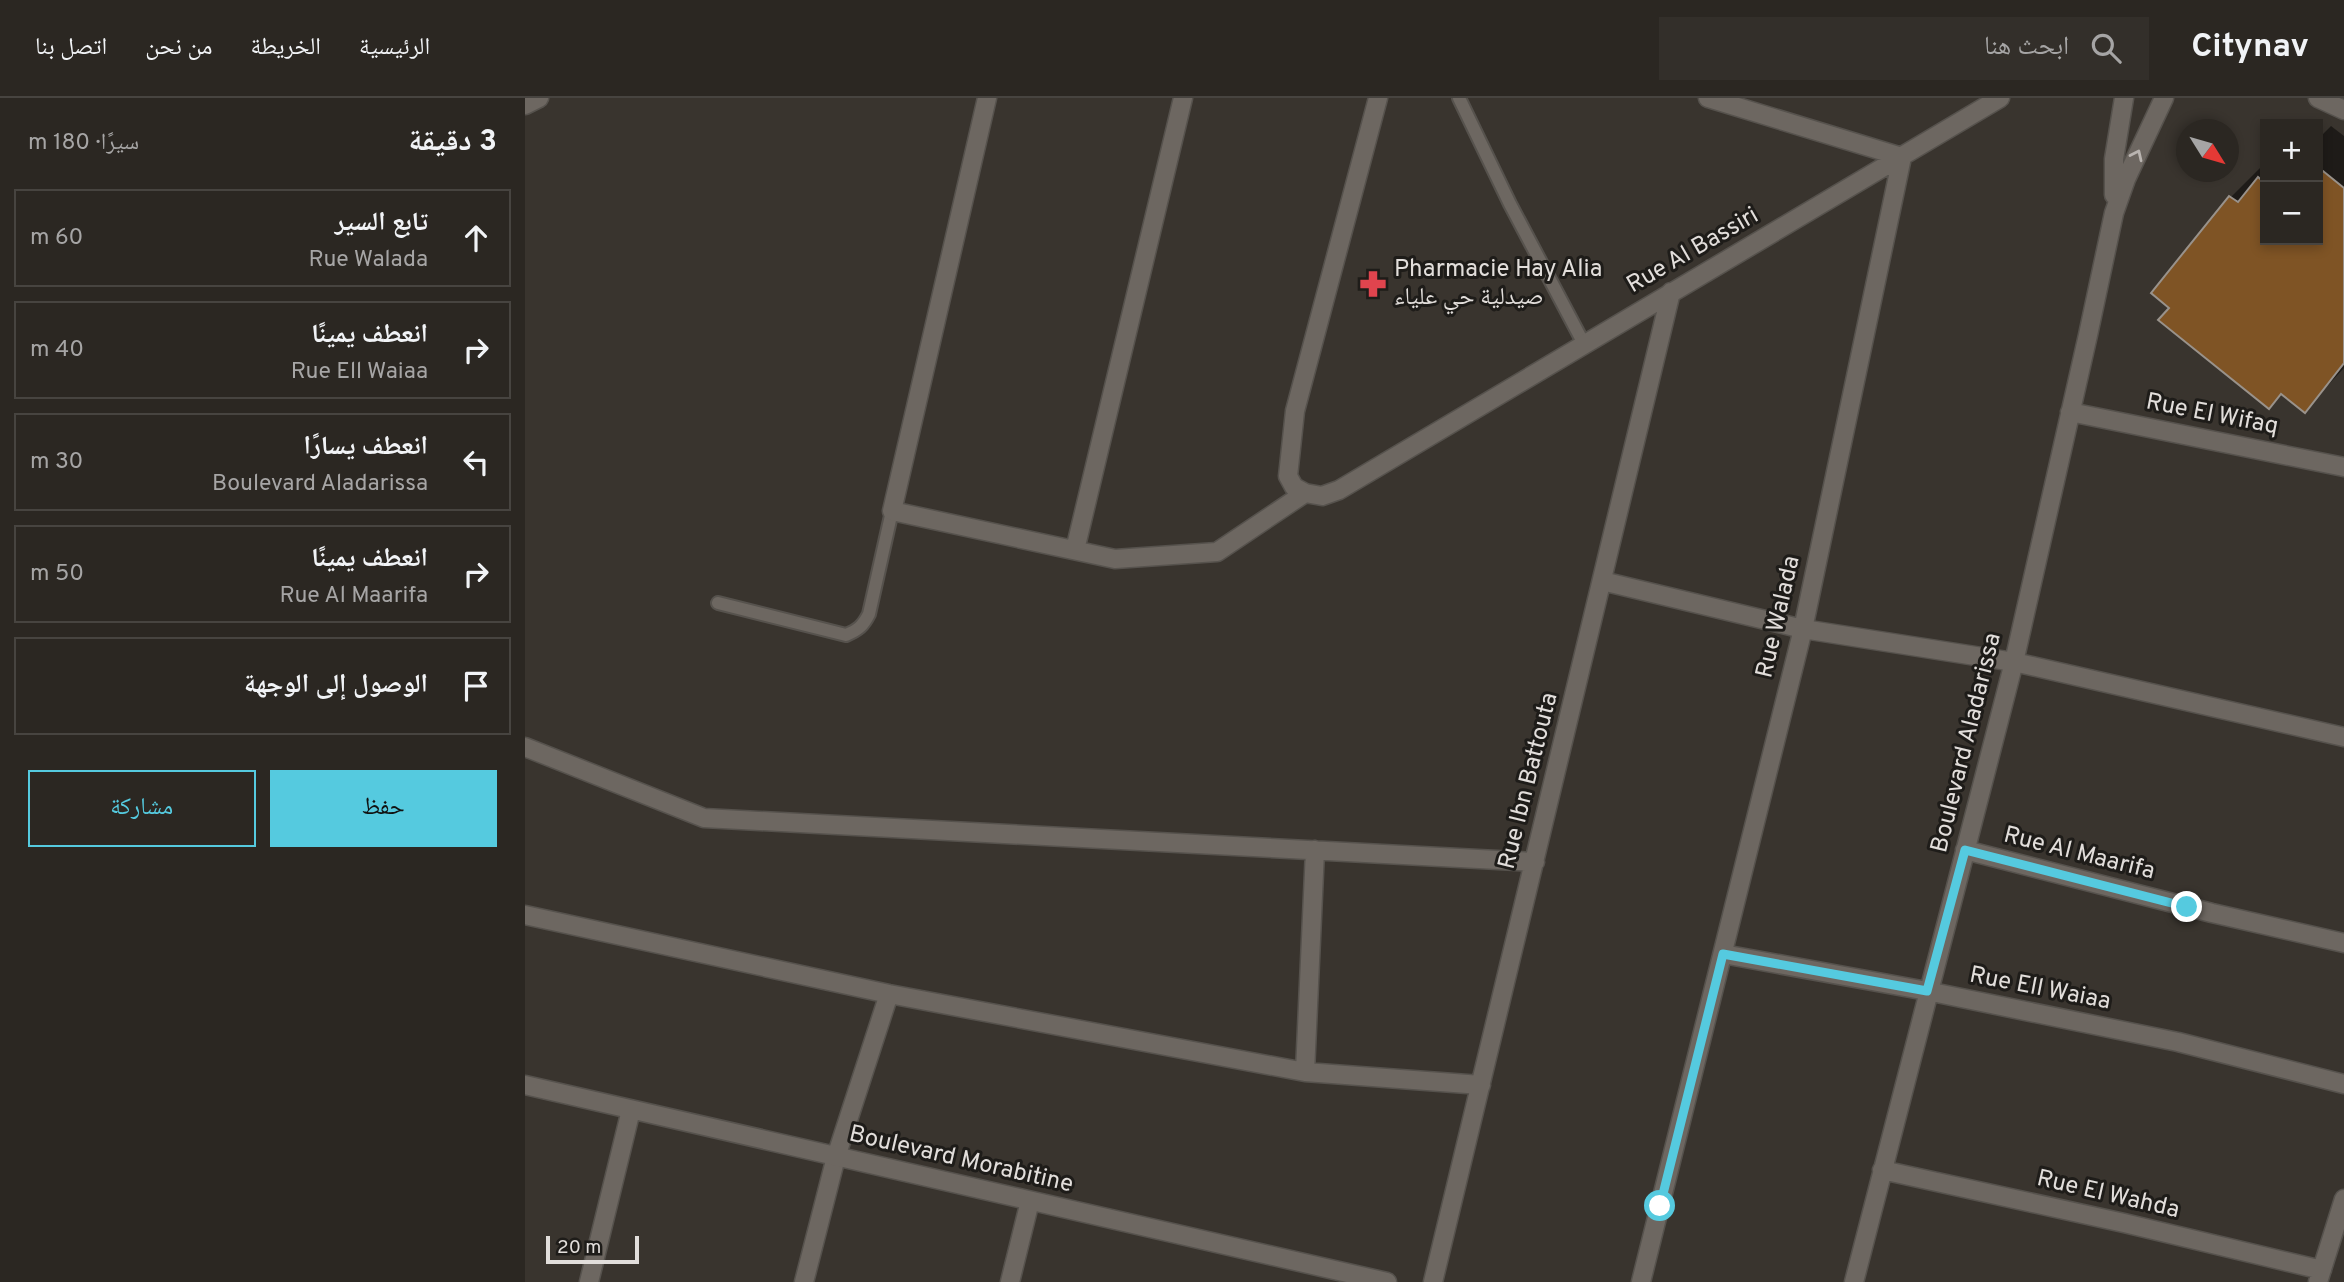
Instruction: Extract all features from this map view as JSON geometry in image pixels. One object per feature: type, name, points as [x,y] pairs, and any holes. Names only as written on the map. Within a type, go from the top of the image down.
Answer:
[{"type":"street","points":[[525,105],[540,98]]},
{"type":"street","points":[[987,98],[892,511],[1115,559],[1217,552],[1305,493],[1294,487],[1288,476],[1296,411],[1378,98]]},
{"type":"street","points":[[1075,550],[1183,98]]},
{"type":"street","points":[[1708,98],[1902,157]]},
{"type":"street","name":"Rue Al Bassiri","points":[[1305,493],[1322,496],[1339,490],[2000,98]]},
{"type":"street","name":"Boulevard Aladarissa","points":[[2114,213],[2114,159],[2124,98]]},
{"type":"street","name":"Boulevard Aladarissa","points":[[1854,1282],[2014,662],[2114,213],[2126,178],[2164,98]]},
{"type":"street","points":[[2318,98],[2344,109]]},
{"type":"street","points":[[2335,98],[2344,109]]},
{"type":"street","name":"Rue Walada","points":[[1641,1282],[1803,629],[1902,157]]},
{"type":"street","name":"Rue Ibn Battouta","points":[[1433,1282],[1671,292]]},
{"type":"street","name":"Rue El Wifaq","points":[[2070,412],[2344,467]]},
{"type":"street","points":[[1602,581],[1803,629],[2014,662],[2344,737]]},
{"type":"street","points":[[525,747],[704,818],[1535,862]]},
{"type":"street","points":[[1305,1072],[1315,850]]},
{"type":"street","name":"Rue Al Maarifa","points":[[1965,850],[2212,913],[2344,943]]},
{"type":"street","points":[[525,915],[889,994],[1305,1072],[1481,1085]]},
{"type":"street","name":"Rue Ell Waiaa","points":[[1723,954],[1927,991],[2178,1042],[2344,1084]]},
{"type":"street","points":[[804,1282],[836,1157],[889,994]]},
{"type":"street","name":"Boulevard Morabitine","points":[[525,1085],[1030,1201],[1327,1276],[1387,1282]]},
{"type":"street","points":[[589,1282],[631,1110]]},
{"type":"street","name":"Rue El Wahda","points":[[1882,1170],[2125,1223],[2320,1276]]},
{"type":"street","points":[[2320,1276],[2344,1199]]},
{"type":"street","points":[[1010,1282],[1030,1201]]},
{"type":"lane","points":[[1459,98],[1510,204],[1584,344]]},
{"type":"lane","points":[[718,603],[846,635],[854,632],[863,625],[869,614],[892,511]]},
{"type":"building","points":[[2323,171],[2344,188],[2344,363],[2305,413],[2281,394],[2269,409],[2158,320],[2169,308],[2151,293],[2229,196],[2238,202],[2258,177],[2260,245],[2323,245]]},
{"type":"place","name":"Pharmacie Hay Alia صيدلية حي علياء","points":[[1373,284]]},
{"type":"route","points":[[1660,1206],[1723,954],[1927,991],[1965,850],[2187,907]]}]
